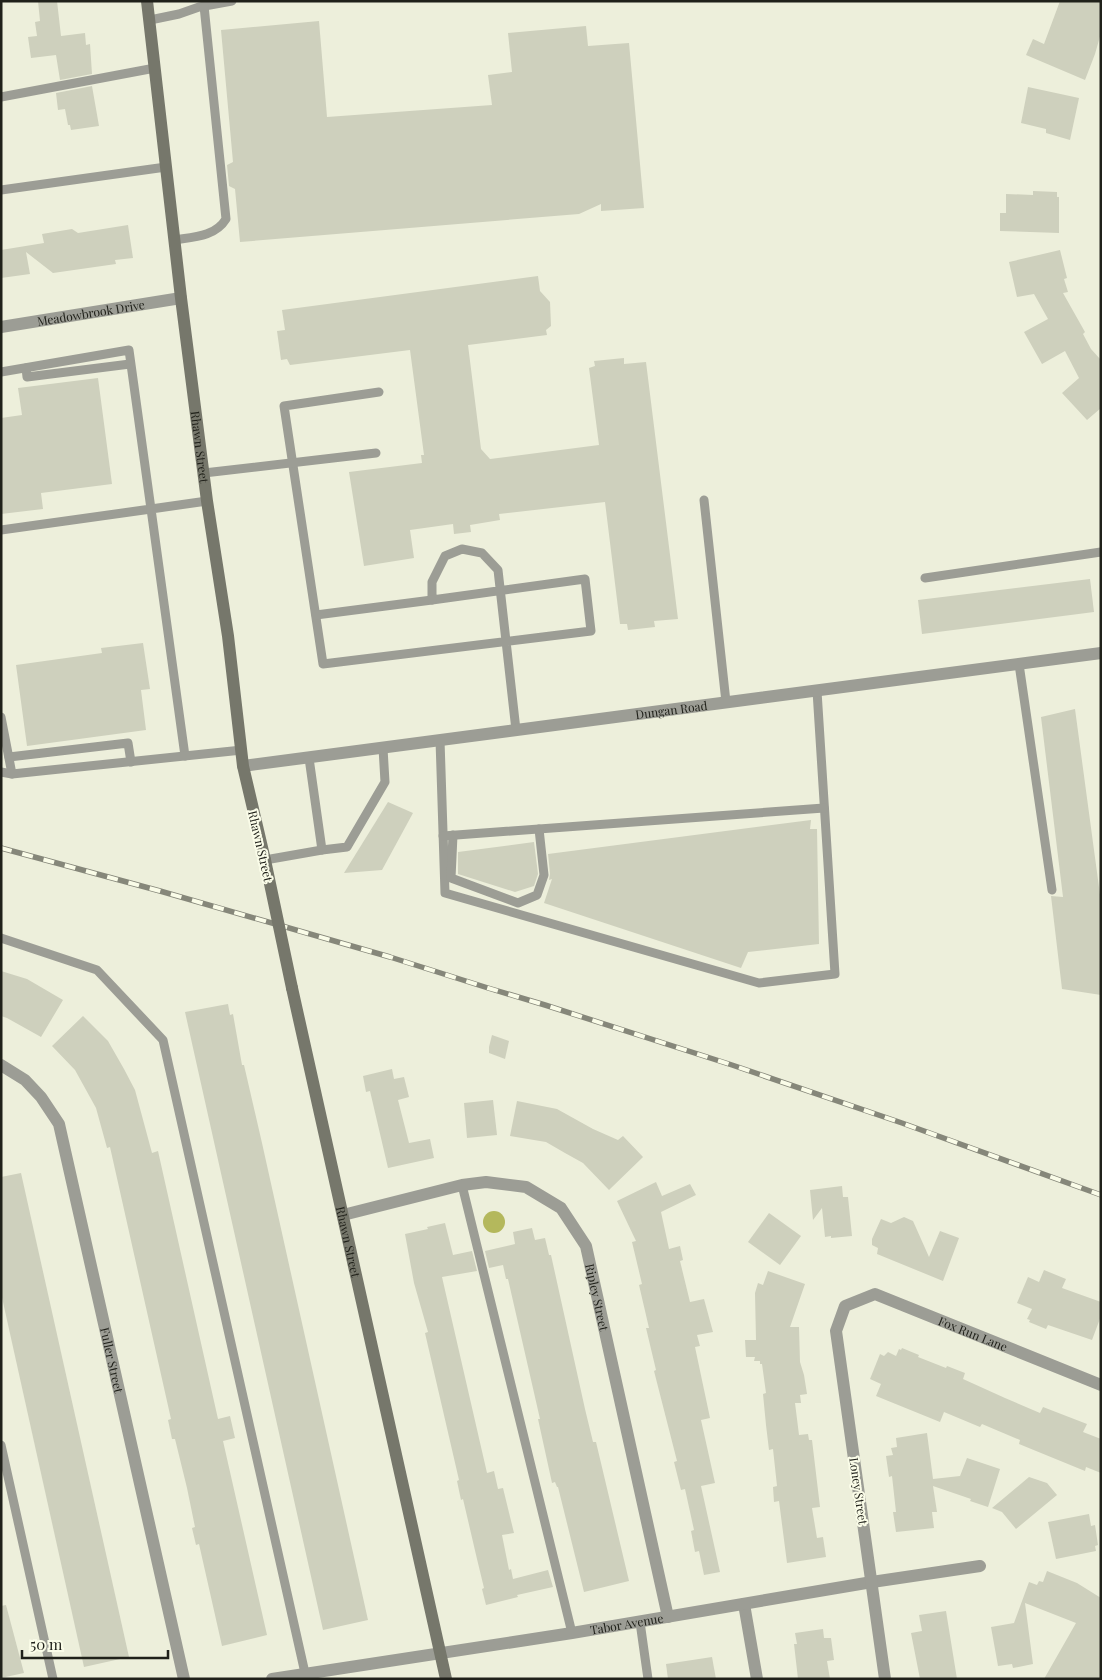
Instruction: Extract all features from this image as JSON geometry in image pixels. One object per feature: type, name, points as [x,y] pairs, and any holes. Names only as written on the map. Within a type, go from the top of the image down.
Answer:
[{"type":"main road","name":"Rhawn Street","points":[[147,1],[181,298],[228,636],[243,766],[446,1679]]},
{"type":"street","name":"Meadowbrook Drive","points":[[1,327],[181,298]]},
{"type":"street","name":"Dungan Road","points":[[243,766],[1101,653]]},
{"type":"street","name":"Fuller Street","points":[[1,1064],[25,1080],[36,1092],[58,1124],[184,1679]]},
{"type":"street","name":"Ripley Street","points":[[343,1215],[462,1185],[486,1182],[526,1187],[561,1208],[586,1246],[668,1617]]},
{"type":"street","name":"Fox Run Lane","points":[[845,1306],[876,1294],[1101,1386]]},
{"type":"street","name":"Loney Street","points":[[845,1306],[836,1330],[885,1679]]},
{"type":"street","name":"Tabor Avenue","points":[[272,1679],[572,1633],[872,1582],[980,1566]]},
{"type":"street","points":[[744,1604],[757,1679]]},
{"type":"lane","points":[[150,20],[232,1]]},
{"type":"lane","points":[[174,240],[204,236],[222,226],[226,219],[204,6]]},
{"type":"lane","points":[[1,97],[155,68]]},
{"type":"lane","points":[[1,190],[166,167]]},
{"type":"lane","points":[[1,372],[129,350],[185,756]]},
{"type":"lane","points":[[26,368],[27,377],[130,364]]},
{"type":"lane","points":[[316,615],[585,579],[590,630],[323,664],[284,406],[379,392]]},
{"type":"lane","points":[[204,473],[376,454]]},
{"type":"lane","points":[[704,500],[726,702]]},
{"type":"lane","points":[[1,530],[208,501]]},
{"type":"lane","points":[[432,600],[432,582],[445,556],[462,549],[482,553],[498,570],[502,591],[516,730]]},
{"type":"lane","points":[[926,578],[1101,552]]},
{"type":"lane","points":[[1019,664],[1052,890]]},
{"type":"lane","points":[[440,740],[445,893],[759,983],[835,974],[817,690]]},
{"type":"lane","points":[[1,717],[12,774]]},
{"type":"lane","points":[[9,757],[128,743],[130,762]]},
{"type":"lane","points":[[265,860],[347,847],[386,782],[383,748]]},
{"type":"lane","points":[[1,772],[12,774],[242,750]]},
{"type":"lane","points":[[309,758],[322,850]]},
{"type":"lane","points":[[443,836],[824,808]]},
{"type":"lane","points":[[453,835],[451,878],[518,903],[537,895],[544,875],[540,829]]},
{"type":"lane","points":[[1,938],[97,970],[163,1040],[305,1674]]},
{"type":"lane","points":[[462,1185],[572,1633]]},
{"type":"lane","points":[[1,1445],[53,1679]]},
{"type":"lane","points":[[640,1622],[648,1679]]},
{"type":"shaded area","points":[[494,1211],[502,1214],[505,1222],[502,1230],[494,1233],[486,1230],[483,1222],[486,1214]]},
{"type":"building","points":[[38,1],[57,1],[61,36],[85,33],[86,45],[90,44],[92,74],[60,80],[56,55],[31,58],[28,37],[37,36],[35,22],[40,21]]},
{"type":"building","points":[[1060,1],[1101,1],[1101,33],[1085,80],[1026,55],[1033,39],[1044,44]]},
{"type":"building","points":[[319,21],[327,117],[492,105],[488,75],[512,72],[508,33],[586,26],[588,46],[629,43],[644,208],[601,211],[601,204],[579,214],[240,242],[235,189],[229,186],[227,165],[233,162],[221,30]]},
{"type":"building","points":[[92,86],[99,126],[71,130],[70,125],[68,125],[65,109],[58,110],[56,93]]},
{"type":"building","points":[[1028,87],[1079,98],[1070,140],[1046,133],[1046,129],[1021,123]]},
{"type":"building","points":[[1033,191],[1057,192],[1057,197],[1059,197],[1059,233],[1000,231],[1000,213],[1006,213],[1006,194],[1033,195]]},
{"type":"building","points":[[128,225],[133,258],[115,260],[116,264],[53,273],[26,252],[30,274],[1,278],[1,250],[44,243],[42,234],[72,229],[78,233]]},
{"type":"building","points":[[1060,250],[1067,278],[1064,279],[1068,292],[1063,293],[1085,332],[1083,334],[1091,349],[1101,360],[1101,408],[1087,420],[1062,393],[1079,378],[1065,351],[1042,364],[1024,332],[1048,319],[1034,294],[1017,297],[1009,262]]},
{"type":"building","points":[[538,276],[540,291],[550,302],[551,326],[546,330],[547,335],[468,345],[481,449],[490,459],[599,445],[589,368],[595,366],[594,361],[624,358],[624,364],[646,362],[678,619],[654,621],[655,627],[628,630],[627,624],[620,624],[605,502],[499,514],[500,520],[470,525],[471,532],[454,534],[453,524],[410,530],[414,558],[364,566],[349,472],[422,463],[421,455],[424,455],[410,350],[290,365],[287,359],[281,360],[277,331],[285,330],[282,310]]},
{"type":"building","points":[[98,378],[112,484],[41,493],[43,509],[1,514],[1,418],[22,415],[18,388]]},
{"type":"building","points":[[1090,579],[1094,612],[922,634],[918,600]]},
{"type":"building","points":[[143,643],[150,689],[141,690],[146,730],[27,746],[16,665],[102,653],[101,648]]},
{"type":"building","points":[[1075,709],[1101,902],[1101,995],[1062,989],[1051,896],[1063,897],[1041,717]]},
{"type":"building","points":[[388,802],[413,813],[382,870],[344,873]]},
{"type":"building","points":[[811,820],[810,829],[817,829],[819,944],[748,952],[741,968],[544,903],[552,879],[549,880],[548,854]]},
{"type":"building","points":[[534,842],[538,874],[534,886],[515,892],[458,874],[458,852]]},
{"type":"building","points":[[1,971],[27,979],[63,1000],[41,1037],[1,1016]]},
{"type":"building","points":[[228,1004],[230,1015],[233,1014],[242,1065],[244,1065],[262,1143],[368,1620],[323,1630],[185,1012]]},
{"type":"building","points":[[83,1016],[108,1041],[124,1069],[135,1090],[152,1153],[158,1151],[218,1419],[230,1416],[235,1438],[223,1441],[267,1635],[222,1646],[199,1544],[196,1545],[192,1528],[195,1527],[187,1488],[175,1439],[172,1439],[168,1420],[171,1419],[110,1147],[107,1148],[96,1108],[75,1070],[52,1046]]},
{"type":"building","points":[[492,1035],[509,1041],[505,1059],[489,1053]]},
{"type":"building","points":[[392,1069],[394,1079],[404,1077],[409,1097],[398,1100],[409,1143],[430,1139],[434,1158],[388,1168],[370,1091],[366,1092],[363,1076]]},
{"type":"building","points":[[493,1100],[497,1135],[467,1138],[464,1103]]},
{"type":"building","points":[[517,1101],[557,1109],[593,1129],[618,1140],[623,1136],[643,1157],[609,1190],[583,1163],[546,1142],[510,1136]]},
{"type":"building","points":[[21,1173],[129,1657],[84,1667],[1,1293],[1,1177]]},
{"type":"building","points":[[656,1182],[662,1196],[690,1184],[696,1195],[661,1212],[669,1249],[680,1246],[683,1260],[680,1261],[690,1302],[704,1299],[713,1332],[697,1335],[700,1346],[695,1347],[710,1418],[701,1420],[715,1483],[701,1486],[720,1572],[704,1575],[699,1551],[695,1552],[691,1531],[694,1530],[685,1489],[681,1490],[674,1462],[677,1461],[654,1371],[656,1370],[646,1328],[649,1328],[639,1285],[642,1284],[632,1242],[636,1241],[617,1201]]},
{"type":"building","points":[[842,1186],[843,1197],[848,1197],[852,1236],[825,1237],[822,1208],[813,1220],[810,1190]]},
{"type":"building","points":[[769,1213],[801,1236],[780,1265],[748,1242]]},
{"type":"building","points":[[904,1217],[913,1221],[929,1257],[940,1231],[959,1238],[943,1281],[877,1254],[878,1248],[872,1245],[872,1239],[881,1219],[891,1223]]},
{"type":"building","points":[[445,1223],[453,1255],[472,1251],[477,1271],[442,1277],[487,1473],[494,1471],[498,1489],[503,1488],[514,1533],[502,1535],[509,1570],[511,1569],[513,1579],[548,1570],[553,1587],[517,1595],[518,1597],[486,1605],[482,1589],[484,1588],[463,1499],[461,1500],[457,1481],[459,1480],[425,1333],[428,1332],[414,1283],[405,1234]]},
{"type":"building","points":[[532,1228],[535,1240],[545,1238],[549,1255],[551,1255],[585,1409],[593,1442],[596,1442],[629,1581],[584,1592],[558,1487],[555,1482],[552,1483],[538,1419],[540,1419],[508,1279],[506,1279],[503,1265],[489,1268],[485,1251],[515,1244],[513,1232]]},
{"type":"building","points":[[1044,1270],[1066,1279],[1062,1288],[1101,1302],[1101,1316],[1092,1340],[1048,1325],[1046,1329],[1029,1322],[1030,1320],[1027,1319],[1032,1309],[1017,1303],[1028,1277],[1039,1282]]},
{"type":"building","points":[[768,1271],[805,1284],[790,1327],[799,1327],[800,1362],[807,1394],[800,1395],[801,1403],[795,1403],[799,1435],[808,1434],[809,1440],[812,1440],[820,1507],[812,1508],[817,1538],[823,1537],[826,1557],[787,1563],[779,1501],[774,1502],[773,1487],[777,1486],[773,1449],[769,1450],[763,1394],[766,1393],[762,1364],[760,1364],[760,1361],[754,1361],[755,1357],[746,1357],[745,1340],[756,1340],[755,1293],[758,1283],[763,1285]]},
{"type":"building","points":[[902,1348],[919,1355],[918,1357],[965,1373],[963,1379],[1040,1413],[1043,1407],[1087,1424],[1083,1432],[1101,1439],[1101,1473],[1086,1467],[1085,1471],[1019,1444],[1020,1440],[982,1424],[980,1427],[944,1412],[940,1422],[876,1396],[881,1384],[870,1379],[880,1354],[884,1356],[888,1352],[896,1356],[899,1349],[901,1350]]},
{"type":"building","points":[[927,1433],[933,1479],[960,1476],[967,1458],[1000,1469],[988,1507],[933,1486],[937,1512],[932,1512],[934,1528],[896,1532],[893,1512],[896,1512],[892,1476],[889,1477],[886,1456],[893,1455],[891,1448],[897,1447],[896,1438]]},
{"type":"building","points":[[1029,1477],[1047,1483],[1057,1495],[1016,1529],[1002,1512],[992,1508]]},
{"type":"building","points":[[1089,1514],[1091,1526],[1095,1525],[1098,1545],[1095,1546],[1096,1551],[1056,1559],[1048,1522]]},
{"type":"building","points":[[1047,1571],[1077,1583],[1101,1598],[1101,1679],[1044,1679],[1076,1623],[1025,1603],[1033,1664],[1013,1668],[1012,1664],[998,1666],[991,1627],[1014,1623],[1029,1582],[1037,1585],[1039,1581],[1043,1582]]},
{"type":"building","points":[[6,1605],[24,1673],[1,1678],[1,1606]]},
{"type":"building","points":[[946,1611],[957,1679],[920,1679],[911,1633],[922,1631],[919,1615]]},
{"type":"building","points":[[823,1629],[824,1638],[831,1638],[834,1660],[827,1661],[830,1679],[798,1679],[794,1644],[797,1644],[795,1633]]},
{"type":"building","points":[[712,1657],[716,1679],[668,1679],[666,1664]]},
{"type":"railway","points":[[1,848],[390,957],[545,1005],[732,1065],[902,1123],[1101,1195]]}]
